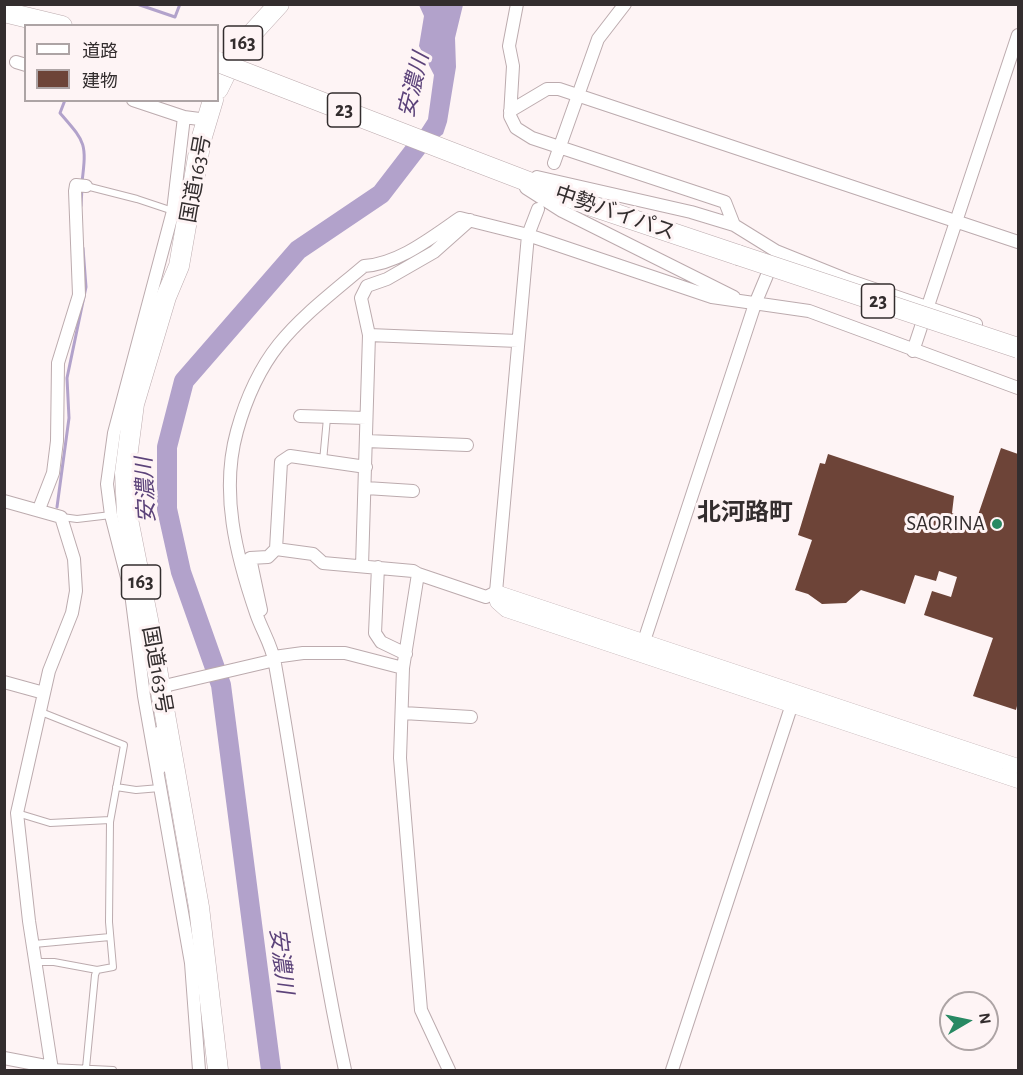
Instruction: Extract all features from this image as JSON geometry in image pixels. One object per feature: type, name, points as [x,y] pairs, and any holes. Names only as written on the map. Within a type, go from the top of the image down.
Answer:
[{"type":"highway","name":"163","points":[[219,86],[237,50],[279,4]]},
{"type":"highway","points":[[6,13],[53,24]]},
{"type":"highway","name":"中勢バイパス","points":[[219,62],[500,171],[738,255],[1018,348]]},
{"type":"highway","name":"国道163号","points":[[212,102],[196,161],[183,247],[134,404],[126,454],[127,514],[164,681],[199,907],[218,1071]]},
{"type":"street","points":[[517,4],[509,46],[513,66],[510,111],[516,128],[532,138],[725,202],[734,225]]},
{"type":"street","points":[[554,163],[598,39],[625,4]]},
{"type":"street","points":[[913,351],[1018,35]]},
{"type":"street","points":[[510,111],[547,89],[578,95],[1018,242]]},
{"type":"street","points":[[140,102],[184,117],[207,120]]},
{"type":"street","points":[[184,117],[173,211],[157,277],[133,354],[114,433],[107,484],[111,515],[131,593],[144,696],[190,963],[199,1071]]},
{"type":"street","points":[[500,171],[580,185],[734,225],[776,251],[848,280],[1018,338]]},
{"type":"street","points":[[500,171],[562,211],[740,300]]},
{"type":"street","points":[[39,509],[53,473],[57,441],[58,363],[79,295],[75,231],[81,186]]},
{"type":"street","points":[[538,208],[528,236],[496,592],[498,602],[506,610],[1018,766]]},
{"type":"street","points":[[268,638],[259,624],[245,581],[231,515],[230,491],[231,463],[237,433],[260,371],[284,336],[364,266],[378,266],[404,253],[460,218],[528,236],[712,297],[810,311],[1018,388]]},
{"type":"street","points":[[362,566],[369,335],[361,298],[367,286],[387,279],[434,252],[470,220]]},
{"type":"street","points":[[644,641],[754,304],[776,251]]},
{"type":"street","points":[[369,335],[518,341]]},
{"type":"street","points":[[300,416],[366,418]]},
{"type":"street","points":[[366,441],[467,445]]},
{"type":"street","points":[[345,1071],[314,912],[273,660],[250,558],[268,557],[276,549],[281,462],[290,456],[366,467]]},
{"type":"street","points":[[366,488],[412,491]]},
{"type":"street","points":[[4,501],[61,517],[74,559],[76,591],[72,614],[49,671],[17,813],[52,1069],[4,1058]]},
{"type":"street","points":[[276,549],[314,554],[322,563],[413,570],[418,574],[486,597],[496,592],[644,641],[1018,781]]},
{"type":"street","points":[[378,567],[375,633],[381,642],[406,654]]},
{"type":"street","points":[[418,574],[403,668],[404,713],[400,759],[421,1010],[449,1071]]},
{"type":"street","points":[[164,681],[303,653],[345,653],[403,668]]},
{"type":"street","points":[[4,682],[44,693]]},
{"type":"street","points":[[672,1071],[794,698]]},
{"type":"street","points":[[404,713],[471,717]]},
{"type":"lane","points":[[81,186],[173,211]]},
{"type":"lane","points":[[322,461],[327,418]]},
{"type":"lane","points":[[61,517],[77,519],[111,515]]},
{"type":"lane","points":[[156,710],[152,674],[164,681]]},
{"type":"lane","points":[[36,963],[54,962],[97,970],[113,967],[110,937],[110,820],[124,745],[41,712]]},
{"type":"lane","points":[[157,722],[163,769],[158,775]]},
{"type":"lane","points":[[116,787],[136,790],[161,788]]},
{"type":"lane","points":[[17,813],[50,823],[110,820]]},
{"type":"lane","points":[[34,944],[110,937]]},
{"type":"lane","points":[[86,1068],[97,970]]},
{"type":"lane","points":[[52,1069],[86,1068],[113,1071]]},
{"type":"shaded area","points":[[419,5],[463,5],[455,38],[456,67],[443,134],[395,170],[428,119],[434,75],[419,46],[424,16]]},
{"type":"building","points":[[1001,448],[1018,454],[1018,702],[1016,710],[973,696],[993,638],[924,615],[932,591],[951,597],[957,577],[939,571],[936,581],[915,575],[905,604],[861,590],[846,603],[822,604],[808,594],[795,590],[812,540],[798,535],[820,463],[825,464],[828,454],[954,496],[952,513],[976,521]]},
{"type":"waterway","points":[[137,4],[175,17],[180,4]]},
{"type":"waterway","points":[[64,102],[60,113],[75,130],[84,150],[82,182]]},
{"type":"waterway","name":"安濃川","points":[[271,1070],[221,685],[181,572],[167,509],[167,447],[184,381],[298,250],[381,194],[421,142]]},
{"type":"waterway","points":[[81,206],[82,188]]},
{"type":"waterway","points":[[57,507],[69,418],[67,378],[86,287],[83,248]]},
{"type":"place","name":"SAORINA","points":[[997,524]]},
{"type":"district","name":"北河路町","points":[[745,513]]}]
